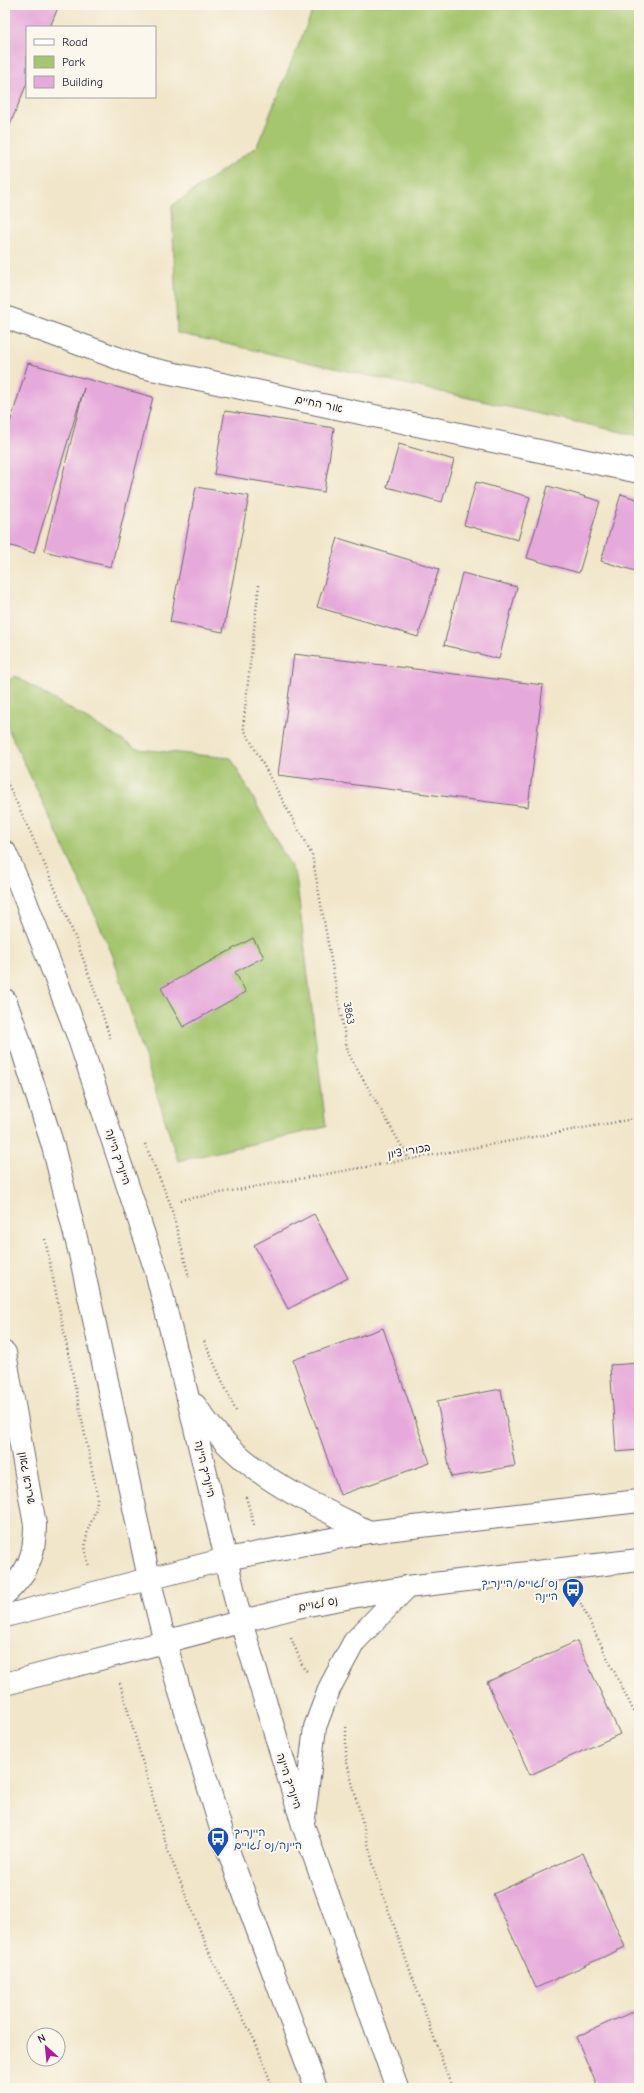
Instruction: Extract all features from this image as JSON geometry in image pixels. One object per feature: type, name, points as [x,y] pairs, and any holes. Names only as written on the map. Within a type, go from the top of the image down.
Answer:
[{"type":"main road","name":"אור החיים","points":[[5,317],[142,367],[639,472]]},
{"type":"main road","name":"היינריך היינה","points":[[5,852],[20,886],[78,1036],[156,1271],[241,1622],[303,1826],[397,2088]]},
{"type":"main road","points":[[5,1000],[16,1026],[53,1146],[80,1254],[149,1578],[165,1642],[225,1842],[316,2088]]},
{"type":"main road","name":"שרירא גאון","points":[[5,1353],[35,1525],[35,1542],[32,1557],[26,1570],[16,1584],[5,1594]]},
{"type":"main road","points":[[187,1394],[210,1427],[228,1446],[262,1475],[288,1492],[369,1532]]},
{"type":"main road","points":[[5,1616],[226,1559],[369,1532],[639,1501]]},
{"type":"main road","name":"נס לגויים","points":[[5,1684],[297,1608],[407,1586],[639,1560]]},
{"type":"main road","points":[[303,1826],[316,1727],[330,1687],[354,1642],[407,1586]]},
{"type":"path","name":"3863","points":[[259,585],[243,727],[312,855],[348,1054],[409,1160]]},
{"type":"path","name":"בכורי ציון","points":[[181,1200],[639,1118]]},
{"type":"path","points":[[563,1568],[639,1722]]},
{"type":"path","points":[[346,1724],[346,1759],[376,1875],[452,2088]]},
{"type":"green space","points":[[315,5],[639,5],[639,436],[177,333],[172,206],[257,146]]},
{"type":"green space","points":[[15,676],[137,749],[231,758],[296,876],[326,1127],[178,1161],[113,956],[5,722],[5,683]]},
{"type":"building","points":[[5,5],[59,5],[50,26],[26,26],[26,85],[5,137]]},
{"type":"building","points":[[28,363],[153,397],[111,567],[44,551],[84,388],[34,553],[5,544],[5,440]]},
{"type":"building","points":[[225,411],[334,428],[324,492],[214,474]]},
{"type":"building","points":[[399,444],[454,460],[442,502],[387,487]]},
{"type":"building","points":[[476,482],[530,497],[518,540],[464,525]]},
{"type":"building","points":[[548,486],[600,501],[579,573],[527,558]]},
{"type":"building","points":[[196,487],[249,496],[223,632],[170,622]]},
{"type":"building","points":[[621,494],[639,500],[639,572],[601,561]]},
{"type":"building","points":[[338,538],[439,569],[418,637],[317,607]]},
{"type":"building","points":[[462,573],[517,587],[499,659],[444,645]]},
{"type":"building","points":[[294,654],[543,685],[528,807],[278,775]]},
{"type":"building","points":[[253,938],[264,957],[235,972],[246,992],[183,1027],[161,988]]},
{"type":"building","points":[[314,1214],[348,1278],[288,1309],[254,1245]]},
{"type":"building","points":[[383,1328],[430,1463],[340,1495],[293,1360]]},
{"type":"building","points":[[639,1363],[639,1450],[616,1452],[610,1365]]},
{"type":"building","points":[[501,1389],[515,1466],[451,1477],[437,1401]]},
{"type":"building","points":[[577,1641],[620,1734],[530,1775],[487,1682]]},
{"type":"building","points":[[583,1853],[625,1947],[536,1988],[493,1894]]},
{"type":"building","points":[[639,2009],[639,2088],[598,2088],[576,2037]]},
{"type":"place","name":"נס לגויים/היינריך היינה","points":[[573,1608]]},
{"type":"place","name":"היינריך היינה/נס לגויים","points":[[218,1858]]}]
